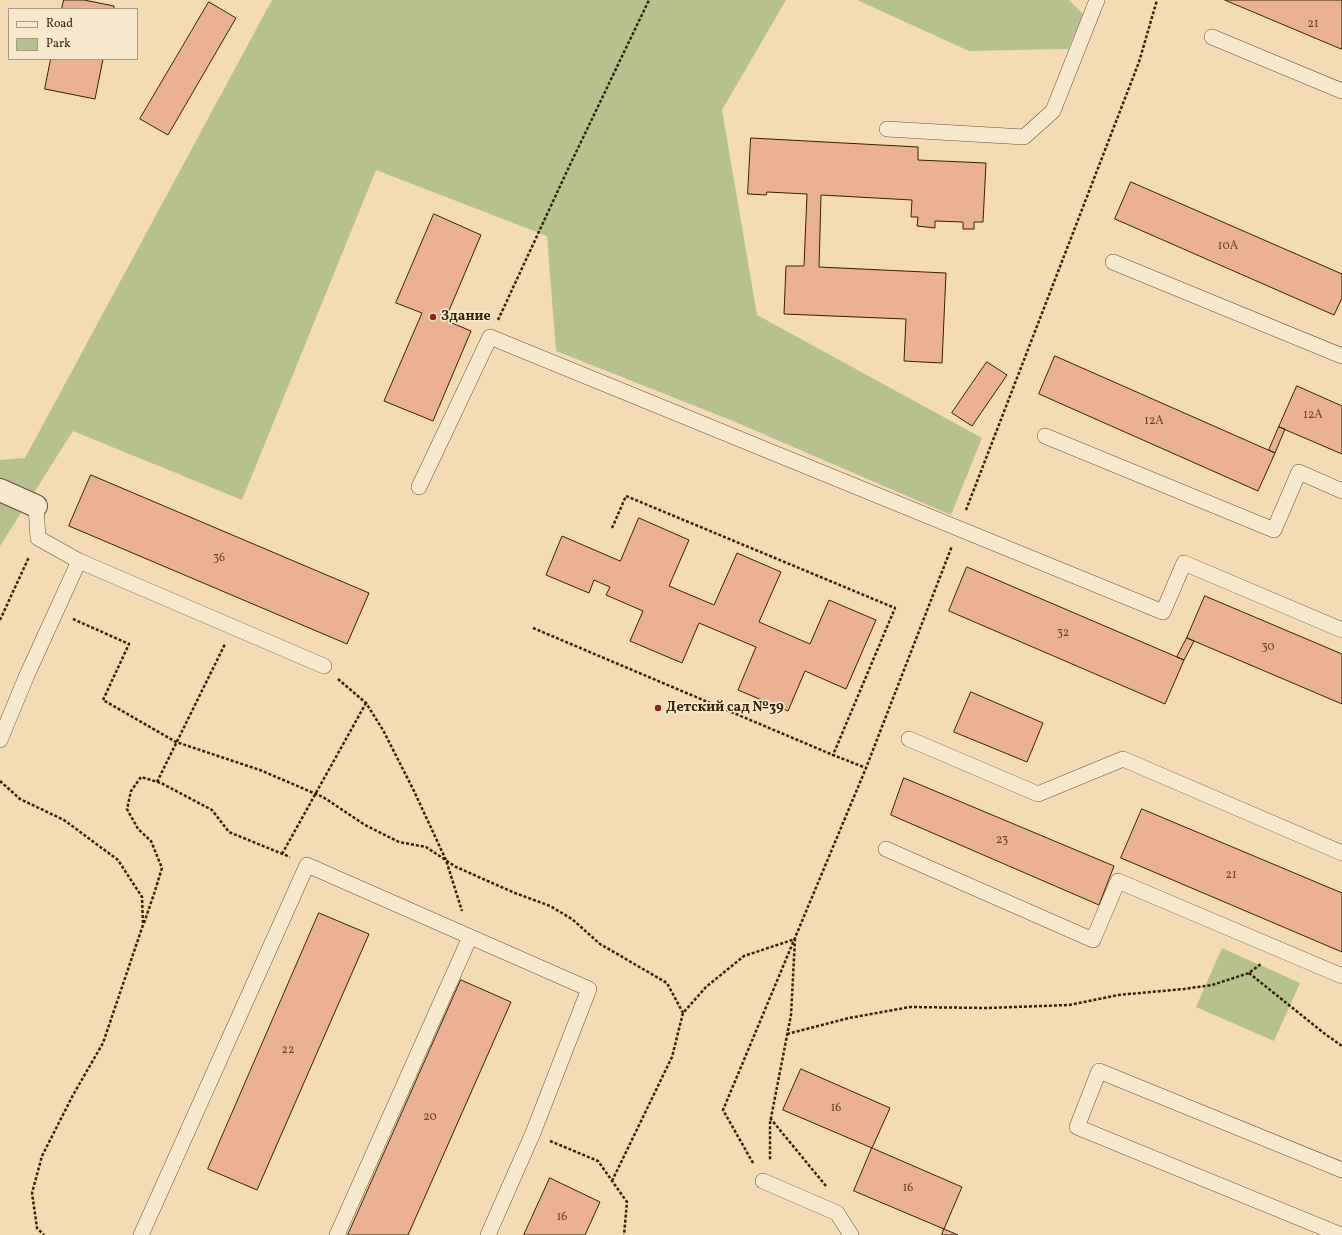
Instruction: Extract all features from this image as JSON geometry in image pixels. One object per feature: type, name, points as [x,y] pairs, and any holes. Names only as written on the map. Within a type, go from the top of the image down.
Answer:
[{"type":"street","points":[[0,490],[36,506]]},
{"type":"lane","points":[[887,129],[1024,137],[1053,111],[1097,0]]},
{"type":"lane","points":[[1212,37],[1342,90]]},
{"type":"lane","points":[[1113,262],[1342,356]]},
{"type":"lane","points":[[419,487],[490,337],[1163,612],[1184,563],[1342,630]]},
{"type":"lane","points":[[1045,436],[1274,530],[1299,472],[1342,491]]},
{"type":"lane","points":[[36,506],[38,538],[79,562],[324,666]]},
{"type":"lane","points":[[0,740],[27,675],[79,562]]},
{"type":"lane","points":[[909,739],[1038,794],[1123,759],[1342,853]]},
{"type":"lane","points":[[886,849],[1093,940],[1118,881],[1342,976]]},
{"type":"lane","points":[[141,1235],[308,865],[589,989],[533,1133],[488,1235]]},
{"type":"lane","points":[[337,1235],[470,937]]},
{"type":"lane","points":[[1341,1235],[1077,1127],[1100,1072],[1342,1170]]},
{"type":"lane","points":[[766,1183],[837,1213],[851,1235]]},
{"type":"path","points":[[490,337],[649,0]]},
{"type":"path","points":[[766,1183],[723,1110],[866,768],[1139,62],[1157,0]]},
{"type":"path","points":[[612,528],[626,496],[895,608],[833,755]]},
{"type":"path","points":[[0,620],[38,538]]},
{"type":"path","points":[[57,611],[129,644],[103,700],[176,742],[260,770],[322,797],[365,825],[399,842],[426,847],[456,867],[515,893],[550,906],[572,919],[600,944],[667,983],[683,1013]]},
{"type":"path","points":[[157,782],[234,628]]},
{"type":"path","points":[[533,628],[866,768]]},
{"type":"path","points":[[324,666],[366,703],[383,730],[413,789],[446,860],[470,937]]},
{"type":"path","points":[[282,854],[366,703]]},
{"type":"path","points":[[44,1235],[37,1228],[32,1193],[42,1156],[72,1095],[103,1043],[162,868],[151,841],[138,829],[127,809],[131,791],[141,777],[157,782],[212,810],[229,832],[308,865]]},
{"type":"path","points":[[0,781],[20,799],[64,820],[118,860],[142,897],[143,925]]},
{"type":"path","points":[[612,1181],[672,1057],[683,1013],[706,987],[744,956],[795,939]]},
{"type":"path","points":[[766,1183],[770,1118],[791,1015],[795,939]]},
{"type":"path","points":[[787,1034],[849,1018],[910,1007],[987,1008],[1069,1005],[1118,995],[1212,985],[1249,974],[1278,949]]},
{"type":"path","points":[[1249,974],[1342,1046]]},
{"type":"path","points":[[770,1118],[831,1191]]},
{"type":"path","points":[[533,1133],[598,1161],[627,1202],[624,1235]]},
{"type":"green space","points":[[272,0],[786,0],[722,110],[757,315],[982,438],[951,515],[733,421],[556,351],[547,236],[376,170],[242,500],[73,431],[0,546],[0,460],[25,458]]},
{"type":"green space","points":[[857,0],[1069,0],[1083,14],[1068,49],[969,51]]},
{"type":"green space","points":[[1222,948],[1300,983],[1274,1041],[1196,1007]]},
{"type":"building","points":[[64,0],[84,0],[114,6],[114,8],[62,8]]},
{"type":"building","points":[[1225,0],[1342,0],[1342,49]]},
{"type":"building","points":[[209,2],[236,18],[168,135],[140,119]]},
{"type":"building","points":[[51,60],[103,60],[95,99],[45,89]]},
{"type":"building","points":[[751,138],[918,147],[918,160],[986,163],[983,222],[974,222],[974,229],[963,229],[963,222],[935,221],[935,228],[917,226],[918,217],[911,217],[912,200],[821,195],[819,267],[946,273],[942,363],[904,361],[906,319],[784,314],[786,266],[804,266],[807,194],[767,192],[766,195],[748,194]]},
{"type":"building","points":[[1131,182],[1342,274],[1342,298],[1334,315],[1115,219]]},
{"type":"building","name":"Здание","points":[[434,214],[481,235],[445,320],[471,331],[433,421],[384,401],[422,313],[396,303]]},
{"type":"building","points":[[1055,356],[1275,453],[1258,491],[1039,394]]},
{"type":"building","points":[[987,362],[1007,375],[972,426],[952,413]]},
{"type":"building","points":[[1297,386],[1342,406],[1342,454],[1279,427]]},
{"type":"building","points":[[1279,427],[1285,429],[1275,453],[1269,450]]},
{"type":"building","points":[[91,475],[369,593],[347,644],[69,526]]},
{"type":"building","points":[[639,518],[689,540],[669,586],[714,605],[737,553],[781,572],[759,622],[810,644],[829,600],[876,620],[846,689],[805,671],[788,711],[738,690],[756,647],[699,623],[682,663],[630,641],[643,611],[606,595],[610,587],[594,580],[589,593],[546,575],[562,536],[620,561]]},
{"type":"building","points":[[967,567],[1184,660],[1165,704],[949,611]]},
{"type":"building","points":[[1205,596],[1342,654],[1342,704],[1187,638]]},
{"type":"building","points":[[1187,638],[1194,641],[1184,660],[1177,657]]},
{"type":"building","points":[[971,692],[1043,723],[1027,762],[954,732]]},
{"type":"building","points":[[904,778],[1114,866],[1099,905],[891,815]]},
{"type":"building","points":[[1142,809],[1342,893],[1342,952],[1121,858]]},
{"type":"building","points":[[319,913],[369,934],[257,1190],[208,1169]]},
{"type":"building","points":[[461,980],[511,1002],[408,1235],[348,1235]]},
{"type":"building","points":[[801,1069],[890,1108],[872,1148],[783,1110]]},
{"type":"building","points":[[872,1148],[962,1187],[944,1229],[854,1191]]},
{"type":"building","points":[[550,1178],[600,1202],[585,1235],[524,1235]]},
{"type":"building","points":[[944,1229],[958,1235],[942,1235]]},
{"type":"place","name":"Здание","points":[[433,317]]},
{"type":"place","name":"Детский сад №39","points":[[658,708]]}]
